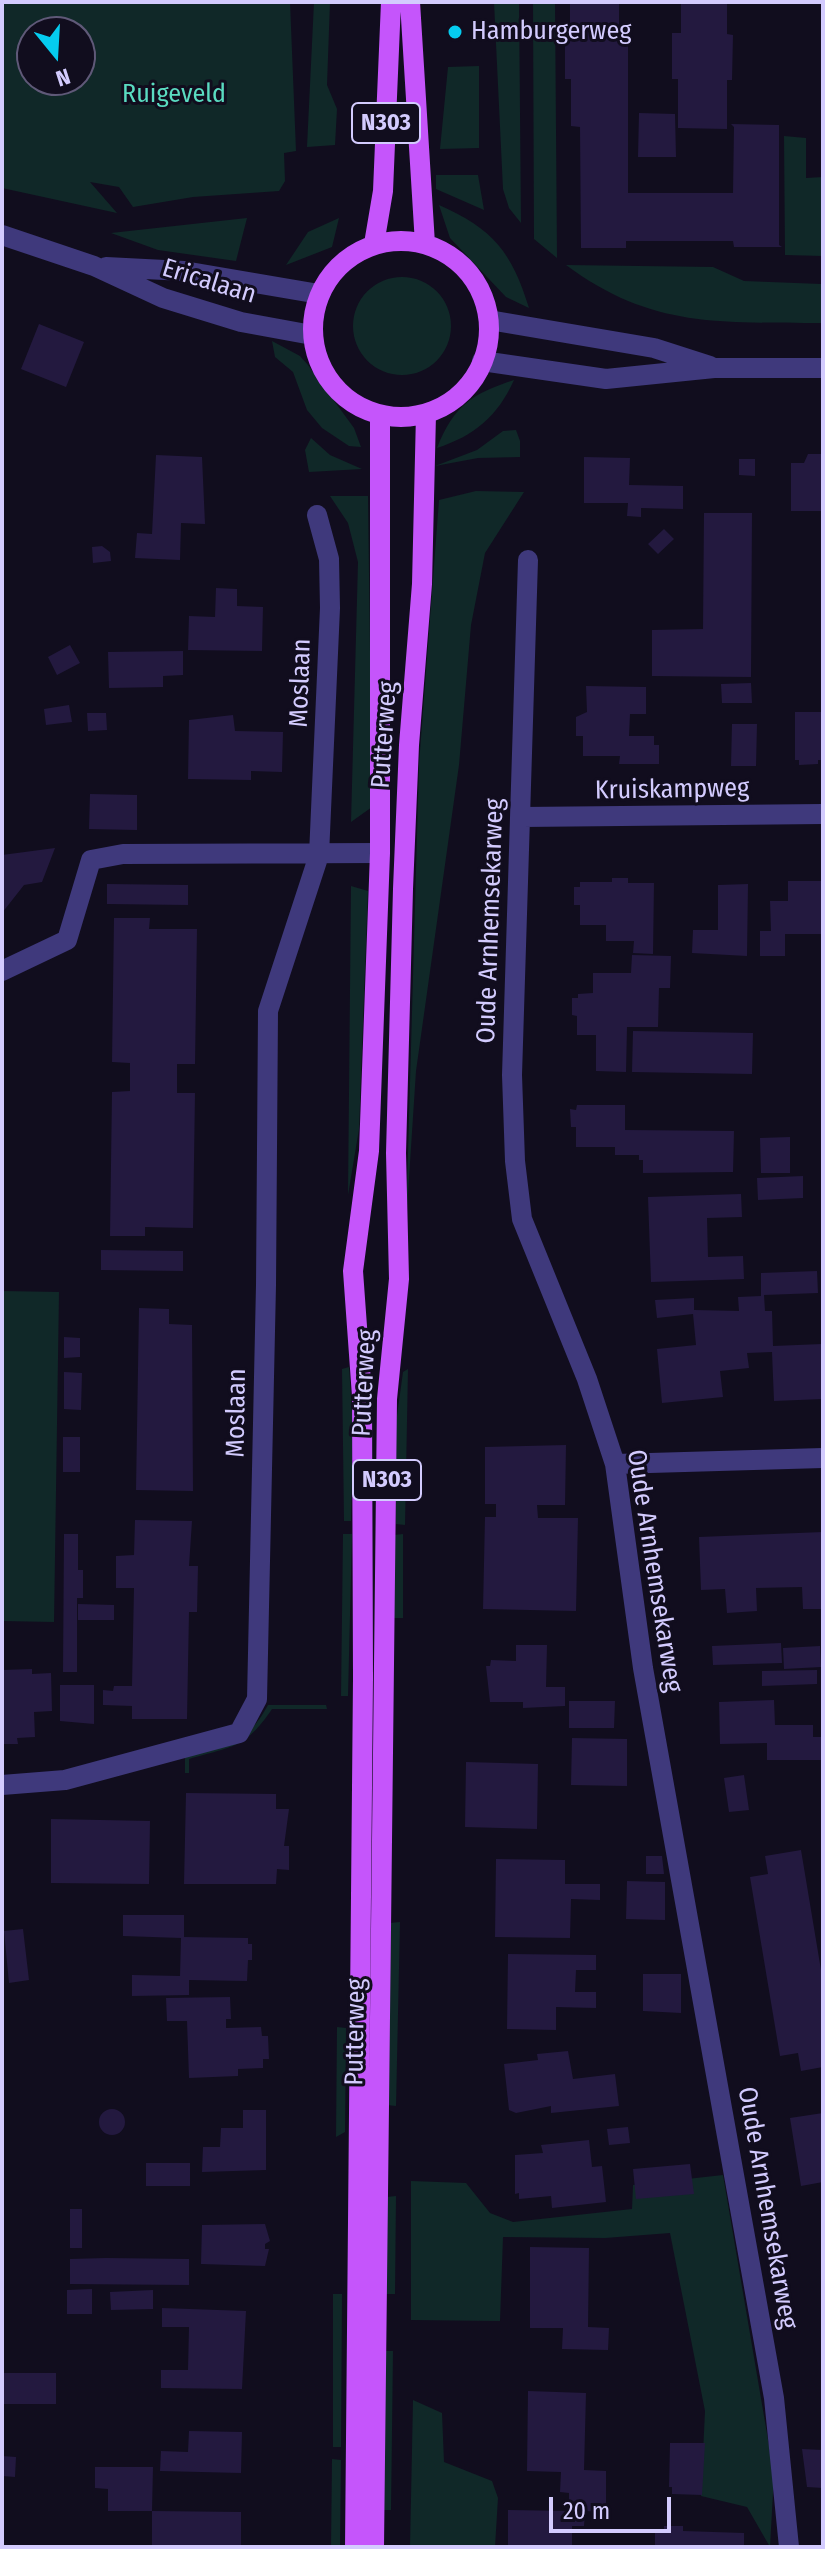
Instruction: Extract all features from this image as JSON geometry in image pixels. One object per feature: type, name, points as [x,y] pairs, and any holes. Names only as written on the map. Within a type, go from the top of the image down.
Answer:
[{"type":"main road","name":"N303","points":[[374,244],[383,191],[391,2]]},
{"type":"main road","name":"N303","points":[[410,2],[425,244]]},
{"type":"main road","points":[[399,240],[425,244],[449,254],[468,271],[481,292],[489,320],[482,361],[468,387],[449,403],[426,414],[404,418],[380,416],[351,402],[327,380],[317,361],[312,335],[319,294],[332,272],[351,255],[374,244],[399,240]]},
{"type":"main road","name":"Putterweg","points":[[374,2547],[387,1399],[399,1279],[396,1153],[403,889],[409,745],[422,584],[426,414]]},
{"type":"main road","name":"Putterweg","points":[[355,2547],[363,1662],[362,1396],[353,1271],[369,1151],[380,853],[380,416]]},
{"type":"street","name":"Ericalaan","points":[[2,235],[94,266],[163,298],[241,322],[312,335]]},
{"type":"street","name":"Ericalaan","points":[[94,266],[184,271],[319,294]]},
{"type":"street","points":[[489,320],[654,348],[714,368]]},
{"type":"street","points":[[482,361],[606,379],[771,365],[823,368]]},
{"type":"street","name":"Moslaan","points":[[2,1785],[65,1780],[239,1733],[257,1699],[268,1011],[319,855],[330,608],[329,559],[317,515]]},
{"type":"street","name":"Oude Arnhemsekarweg","points":[[528,560],[512,1075],[515,1161],[522,1219],[587,1379],[615,1464],[643,1668],[774,2398],[789,2547]]},
{"type":"street","name":"Kruiskampweg","points":[[522,817],[823,814]]},
{"type":"street","points":[[2,971],[67,940],[91,860],[123,854],[380,853]]},
{"type":"street","points":[[615,1464],[823,1458]]},
{"type":"green space","name":"Ruigeveld","points":[[2,2],[290,2],[296,151],[284,153],[285,181],[279,191],[193,197],[133,207],[119,187],[90,182],[117,213],[2,188]]},
{"type":"green space","points":[[314,2],[330,2],[327,85],[337,109],[335,145],[307,147]]},
{"type":"green space","points":[[494,2],[519,2],[521,223],[509,208],[503,189]]},
{"type":"green space","points":[[533,2],[555,2],[557,258],[534,239]]},
{"type":"green space","points":[[479,66],[479,148],[440,149],[448,67]]},
{"type":"green space","points":[[784,136],[806,138],[806,178],[823,177],[823,256],[785,255]]},
{"type":"green space","points":[[436,175],[478,175],[484,210],[436,189]]},
{"type":"green space","points":[[439,205],[473,223],[498,244],[515,272],[529,308],[506,297],[450,238]]},
{"type":"green space","points":[[247,218],[236,261],[158,250],[111,233]]},
{"type":"green space","points":[[339,218],[332,247],[286,265],[308,232]]},
{"type":"green space","points":[[566,265],[713,267],[744,281],[821,284],[823,323],[752,323],[688,318],[628,301]]},
{"type":"green space","points":[[402,277],[421,281],[437,291],[447,307],[451,326],[447,345],[437,361],[421,371],[402,375],[383,371],[367,361],[357,345],[353,326],[357,307],[367,291],[383,281]]},
{"type":"green space","points":[[272,341],[300,356],[308,365],[354,428],[361,447],[349,446],[322,428],[307,410],[293,372],[275,357]]},
{"type":"green space","points":[[514,380],[508,393],[483,423],[437,448],[450,421],[466,403],[487,390]]},
{"type":"green space","points":[[516,430],[520,457],[478,458],[435,466],[477,450],[503,431]]},
{"type":"green space","points":[[311,438],[330,455],[362,469],[309,472],[305,450]]},
{"type":"green space","points":[[476,491],[524,492],[485,553],[471,625],[459,765],[416,1071],[406,1224],[419,764],[439,500]]},
{"type":"green space","points":[[330,496],[368,496],[372,807],[351,822],[358,562],[348,523]]},
{"type":"green space","points":[[351,886],[368,891],[359,1129],[348,1195]]},
{"type":"green space","points":[[2,1291],[59,1292],[54,1622],[2,1621]]},
{"type":"green space","points":[[349,1367],[353,1426],[351,1521],[344,1521],[342,1369]]},
{"type":"green space","points":[[408,1369],[405,1525],[396,1524],[396,1423],[403,1372]]},
{"type":"green space","points":[[343,1534],[352,1534],[348,1696],[341,1696]]},
{"type":"green space","points":[[403,1534],[403,1618],[394,1618],[394,1535]]},
{"type":"green space","points":[[268,1705],[326,1705],[327,1709],[272,1709],[254,1732],[237,1744],[189,1759],[189,1773],[185,1773],[185,1756],[234,1742],[251,1729]]},
{"type":"green space","points":[[400,1922],[396,2106],[387,2105],[390,1923]]},
{"type":"green space","points":[[337,2027],[346,2028],[345,2132],[336,2137]]},
{"type":"green space","points":[[723,2175],[774,2475],[770,2547],[747,2507],[701,2496],[705,2411],[670,2233],[605,2238],[503,2237],[500,2321],[411,2320],[411,2181],[466,2183],[490,2213],[513,2222],[632,2209],[633,2185]]},
{"type":"green space","points":[[396,2196],[395,2294],[386,2294],[387,2197]]},
{"type":"green space","points":[[333,2294],[342,2294],[341,2447],[333,2447]]},
{"type":"green space","points":[[384,2351],[393,2351],[391,2510],[383,2510]]},
{"type":"green space","points":[[413,2400],[442,2413],[444,2462],[492,2481],[498,2498],[495,2547],[410,2547]]},
{"type":"green space","points":[[332,2459],[341,2460],[340,2547],[331,2547]]},
{"type":"building","points":[[570,2],[619,2],[619,33],[628,33],[628,193],[733,193],[734,127],[731,124],[779,125],[779,245],[782,247],[734,247],[733,241],[626,241],[626,248],[581,248],[580,127],[571,126],[571,79],[565,79],[565,28],[570,33]]},
{"type":"building","points":[[681,2],[727,2],[727,34],[733,35],[732,80],[727,80],[727,129],[678,128],[678,79],[672,79],[672,33],[681,33]]},
{"type":"building","points":[[639,113],[675,114],[676,157],[638,157]]},
{"type":"building","points":[[39,324],[84,342],[66,387],[21,369]]},
{"type":"building","points":[[808,454],[823,454],[823,511],[791,511],[791,463],[804,463]]},
{"type":"building","points":[[156,455],[202,457],[205,524],[181,523],[180,560],[135,558],[137,533],[152,534]]},
{"type":"building","points":[[584,457],[630,458],[629,485],[683,486],[683,509],[641,508],[641,517],[627,516],[628,503],[584,503]]},
{"type":"building","points":[[739,459],[755,459],[755,476],[739,475]]},
{"type":"building","points":[[704,513],[752,513],[751,677],[652,676],[652,630],[703,629]]},
{"type":"building","points":[[664,529],[674,539],[658,554],[648,544]]},
{"type":"building","points":[[102,546],[110,552],[111,561],[93,563],[92,547]]},
{"type":"building","points":[[216,588],[237,589],[237,606],[263,607],[262,651],[188,650],[189,616],[215,617]]},
{"type":"building","points":[[70,645],[80,663],[57,675],[48,657]]},
{"type":"building","points":[[183,651],[183,675],[163,676],[163,687],[109,688],[108,652]]},
{"type":"building","points":[[751,683],[752,703],[722,703],[721,684]]},
{"type":"building","points":[[586,686],[646,687],[646,714],[630,714],[629,736],[654,736],[654,745],[659,745],[659,764],[619,764],[620,756],[583,756],[583,736],[576,736],[576,717],[587,712]]},
{"type":"building","points":[[69,705],[72,722],[46,725],[44,709]]},
{"type":"building","points":[[795,712],[823,712],[823,760],[818,760],[818,764],[799,765],[799,760],[795,760]]},
{"type":"building","points":[[87,713],[106,713],[107,730],[88,731]]},
{"type":"building","points":[[233,715],[235,731],[283,732],[282,772],[251,771],[251,780],[188,779],[189,720]]},
{"type":"building","points":[[732,724],[757,724],[756,766],[731,766]]},
{"type":"building","points":[[90,794],[137,795],[137,830],[89,829]]},
{"type":"building","points":[[55,848],[42,882],[24,885],[2,913],[2,855]]},
{"type":"building","points":[[612,878],[628,878],[628,883],[654,883],[653,954],[633,953],[634,941],[606,941],[606,925],[580,925],[580,905],[574,905],[574,887],[580,887],[580,882],[612,882]]},
{"type":"building","points":[[788,881],[823,881],[823,934],[785,934],[785,956],[760,956],[760,931],[771,931],[770,901],[788,901]]},
{"type":"building","points":[[107,884],[188,885],[188,905],[107,904]]},
{"type":"building","points":[[748,884],[747,956],[692,953],[693,930],[718,930],[718,885]]},
{"type":"building","points":[[114,918],[150,918],[149,929],[197,929],[195,1064],[177,1064],[177,1093],[195,1093],[193,1228],[145,1227],[145,1236],[110,1236],[112,1092],[130,1091],[130,1063],[112,1062]]},
{"type":"building","points":[[632,955],[671,956],[670,988],[659,988],[658,1027],[627,1027],[626,1072],[596,1071],[596,1035],[577,1035],[577,1016],[572,1015],[572,998],[578,998],[578,994],[593,993],[593,973],[631,973]]},
{"type":"building","points":[[633,1031],[753,1033],[752,1074],[632,1072]]},
{"type":"building","points":[[577,1105],[625,1105],[625,1130],[734,1131],[733,1172],[643,1173],[643,1160],[639,1160],[639,1155],[615,1155],[615,1147],[576,1147],[576,1127],[571,1127],[570,1109],[576,1110]]},
{"type":"building","points":[[790,1137],[790,1173],[761,1173],[760,1138]]},
{"type":"building","points":[[803,1176],[803,1198],[758,1200],[757,1178]]},
{"type":"building","points":[[741,1194],[742,1217],[707,1218],[708,1257],[743,1256],[744,1279],[651,1282],[648,1197]]},
{"type":"building","points":[[101,1250],[183,1251],[183,1271],[101,1270]]},
{"type":"building","points":[[817,1271],[818,1293],[764,1295],[765,1311],[772,1311],[773,1346],[822,1344],[823,1399],[774,1401],[772,1352],[747,1353],[749,1368],[720,1371],[723,1397],[662,1403],[657,1349],[696,1345],[693,1314],[657,1318],[655,1300],[694,1298],[694,1310],[739,1311],[738,1297],[761,1296],[761,1273]]},
{"type":"building","points":[[139,1308],[169,1309],[169,1324],[192,1325],[193,1491],[136,1490]]},
{"type":"building","points":[[64,1337],[80,1338],[80,1357],[64,1358]]},
{"type":"building","points":[[64,1372],[82,1373],[81,1410],[64,1409]]},
{"type":"building","points":[[63,1437],[80,1437],[80,1472],[63,1472]]},
{"type":"building","points":[[566,1445],[565,1505],[537,1505],[538,1518],[578,1518],[576,1611],[483,1609],[485,1517],[496,1517],[496,1504],[485,1504],[485,1447]]},
{"type":"building","points":[[135,1520],[192,1521],[189,1566],[198,1566],[197,1612],[189,1612],[187,1719],[132,1719],[132,1706],[103,1705],[103,1690],[113,1691],[114,1686],[132,1686],[134,1588],[116,1588],[116,1556],[134,1555]]},
{"type":"building","points":[[823,1532],[823,1609],[803,1609],[802,1587],[756,1588],[757,1611],[727,1613],[725,1589],[701,1590],[699,1537]]},
{"type":"building","points":[[64,1534],[78,1534],[78,1570],[83,1570],[83,1598],[77,1598],[77,1672],[63,1672]]},
{"type":"building","points":[[78,1604],[114,1605],[114,1620],[78,1620]]},
{"type":"building","points":[[781,1643],[782,1663],[713,1665],[712,1646]]},
{"type":"building","points":[[516,1645],[547,1645],[546,1687],[565,1687],[565,1706],[523,1708],[523,1702],[490,1702],[486,1666],[490,1666],[491,1660],[516,1661]]},
{"type":"building","points":[[820,1646],[821,1667],[784,1669],[783,1648]]},
{"type":"building","points":[[32,1669],[32,1674],[51,1673],[52,1711],[34,1712],[35,1737],[17,1738],[18,1744],[2,1744],[2,1670]]},
{"type":"building","points":[[817,1670],[817,1684],[762,1686],[762,1671]]},
{"type":"building","points":[[60,1685],[94,1685],[94,1724],[60,1721]]},
{"type":"building","points":[[774,1700],[775,1725],[813,1725],[813,1737],[823,1737],[823,1760],[767,1760],[767,1743],[720,1744],[719,1702]]},
{"type":"building","points":[[569,1701],[615,1701],[614,1728],[569,1728]]},
{"type":"building","points":[[572,1738],[627,1739],[627,1786],[571,1785]]},
{"type":"building","points":[[466,1762],[538,1764],[537,1829],[465,1827]]},
{"type":"building","points":[[744,1775],[749,1810],[729,1812],[724,1778]]},
{"type":"building","points":[[186,1793],[276,1794],[276,1809],[289,1809],[284,1846],[289,1846],[289,1870],[277,1869],[276,1884],[184,1884]]},
{"type":"building","points":[[51,1819],[150,1821],[149,1884],[51,1883]]},
{"type":"building","points":[[801,1850],[823,1982],[823,2067],[801,2071],[798,2053],[780,2056],[750,1877],[768,1874],[765,1856]]},
{"type":"building","points":[[646,1856],[662,1856],[664,1874],[646,1874]]},
{"type":"building","points":[[496,1859],[565,1860],[565,1884],[600,1884],[600,1900],[571,1899],[570,1938],[495,1937]]},
{"type":"building","points":[[627,1881],[665,1882],[665,1920],[626,1919]]},
{"type":"building","points":[[123,1915],[184,1915],[184,1937],[248,1938],[248,1944],[252,1944],[252,1960],[248,1960],[247,1981],[189,1980],[189,1995],[132,1996],[132,1975],[180,1976],[181,1938],[123,1936]]},
{"type":"building","points":[[23,1929],[29,1980],[9,1983],[4,1931]]},
{"type":"building","points":[[508,1954],[596,1955],[596,1970],[576,1970],[575,1992],[596,1992],[596,2008],[556,2007],[556,2030],[507,2029]]},
{"type":"building","points":[[643,1974],[681,1974],[681,2013],[643,2011]]},
{"type":"building","points":[[230,1997],[231,2019],[226,2019],[226,2028],[261,2027],[262,2036],[268,2036],[269,2059],[263,2059],[263,2068],[238,2069],[238,2076],[189,2078],[187,2021],[167,2021],[166,1998]]},
{"type":"building","points":[[568,2051],[573,2079],[615,2074],[619,2106],[551,2113],[551,2106],[516,2113],[509,2110],[504,2064],[538,2060],[537,2054]]},
{"type":"building","points":[[112,2109],[121,2113],[125,2122],[121,2131],[112,2135],[103,2131],[99,2122],[103,2113]]},
{"type":"building","points":[[243,2110],[266,2110],[266,2170],[202,2172],[203,2147],[220,2147],[221,2128],[243,2128]]},
{"type":"building","points":[[823,2113],[823,2182],[801,2186],[790,2118]]},
{"type":"building","points":[[628,2127],[630,2143],[609,2145],[607,2129]]},
{"type":"building","points":[[589,2140],[592,2167],[602,2166],[606,2202],[552,2208],[551,2196],[519,2199],[519,2193],[515,2194],[515,2155],[543,2153],[541,2145]]},
{"type":"building","points":[[146,2163],[190,2163],[190,2186],[146,2186]]},
{"type":"building","points":[[690,2164],[694,2194],[636,2199],[633,2169]]},
{"type":"building","points":[[70,2209],[82,2209],[82,2248],[70,2248]]},
{"type":"building","points":[[265,2224],[270,2241],[265,2244],[265,2249],[269,2249],[265,2266],[201,2264],[202,2225]]},
{"type":"building","points":[[530,2247],[589,2248],[588,2327],[609,2328],[608,2350],[562,2349],[563,2328],[530,2328]]},
{"type":"building","points":[[70,2259],[189,2259],[189,2285],[70,2284]]},
{"type":"building","points":[[92,2289],[92,2314],[67,2314],[67,2290]]},
{"type":"building","points":[[153,2290],[153,2309],[111,2310],[110,2292]]},
{"type":"building","points":[[162,2308],[246,2311],[242,2389],[161,2388],[161,2370],[188,2370],[189,2327],[162,2327]]},
{"type":"building","points":[[2,2373],[56,2373],[56,2404],[2,2404]]},
{"type":"building","points":[[528,2391],[586,2393],[584,2470],[606,2471],[606,2512],[585,2511],[584,2526],[572,2526],[572,2547],[508,2546],[508,2510],[569,2511],[569,2493],[560,2492],[561,2472],[527,2471]]},
{"type":"building","points":[[189,2431],[242,2432],[241,2473],[160,2471],[161,2451],[188,2452]]},
{"type":"building","points":[[670,2443],[705,2443],[702,2495],[672,2494],[672,2487],[669,2487]]},
{"type":"building","points":[[802,2449],[823,2450],[823,2488],[807,2487]]},
{"type":"building","points":[[2,2456],[16,2457],[15,2477],[2,2476]]},
{"type":"building","points":[[95,2467],[153,2467],[152,2511],[108,2511],[108,2489],[95,2488]]},
{"type":"building","points":[[152,2511],[241,2512],[241,2547],[152,2547]]},
{"type":"building","points":[[664,2526],[683,2526],[683,2531],[744,2533],[744,2547],[655,2547],[655,2531],[664,2531]]},
{"type":"place","name":"Hamburgerweg","points":[[455,32]]}]
